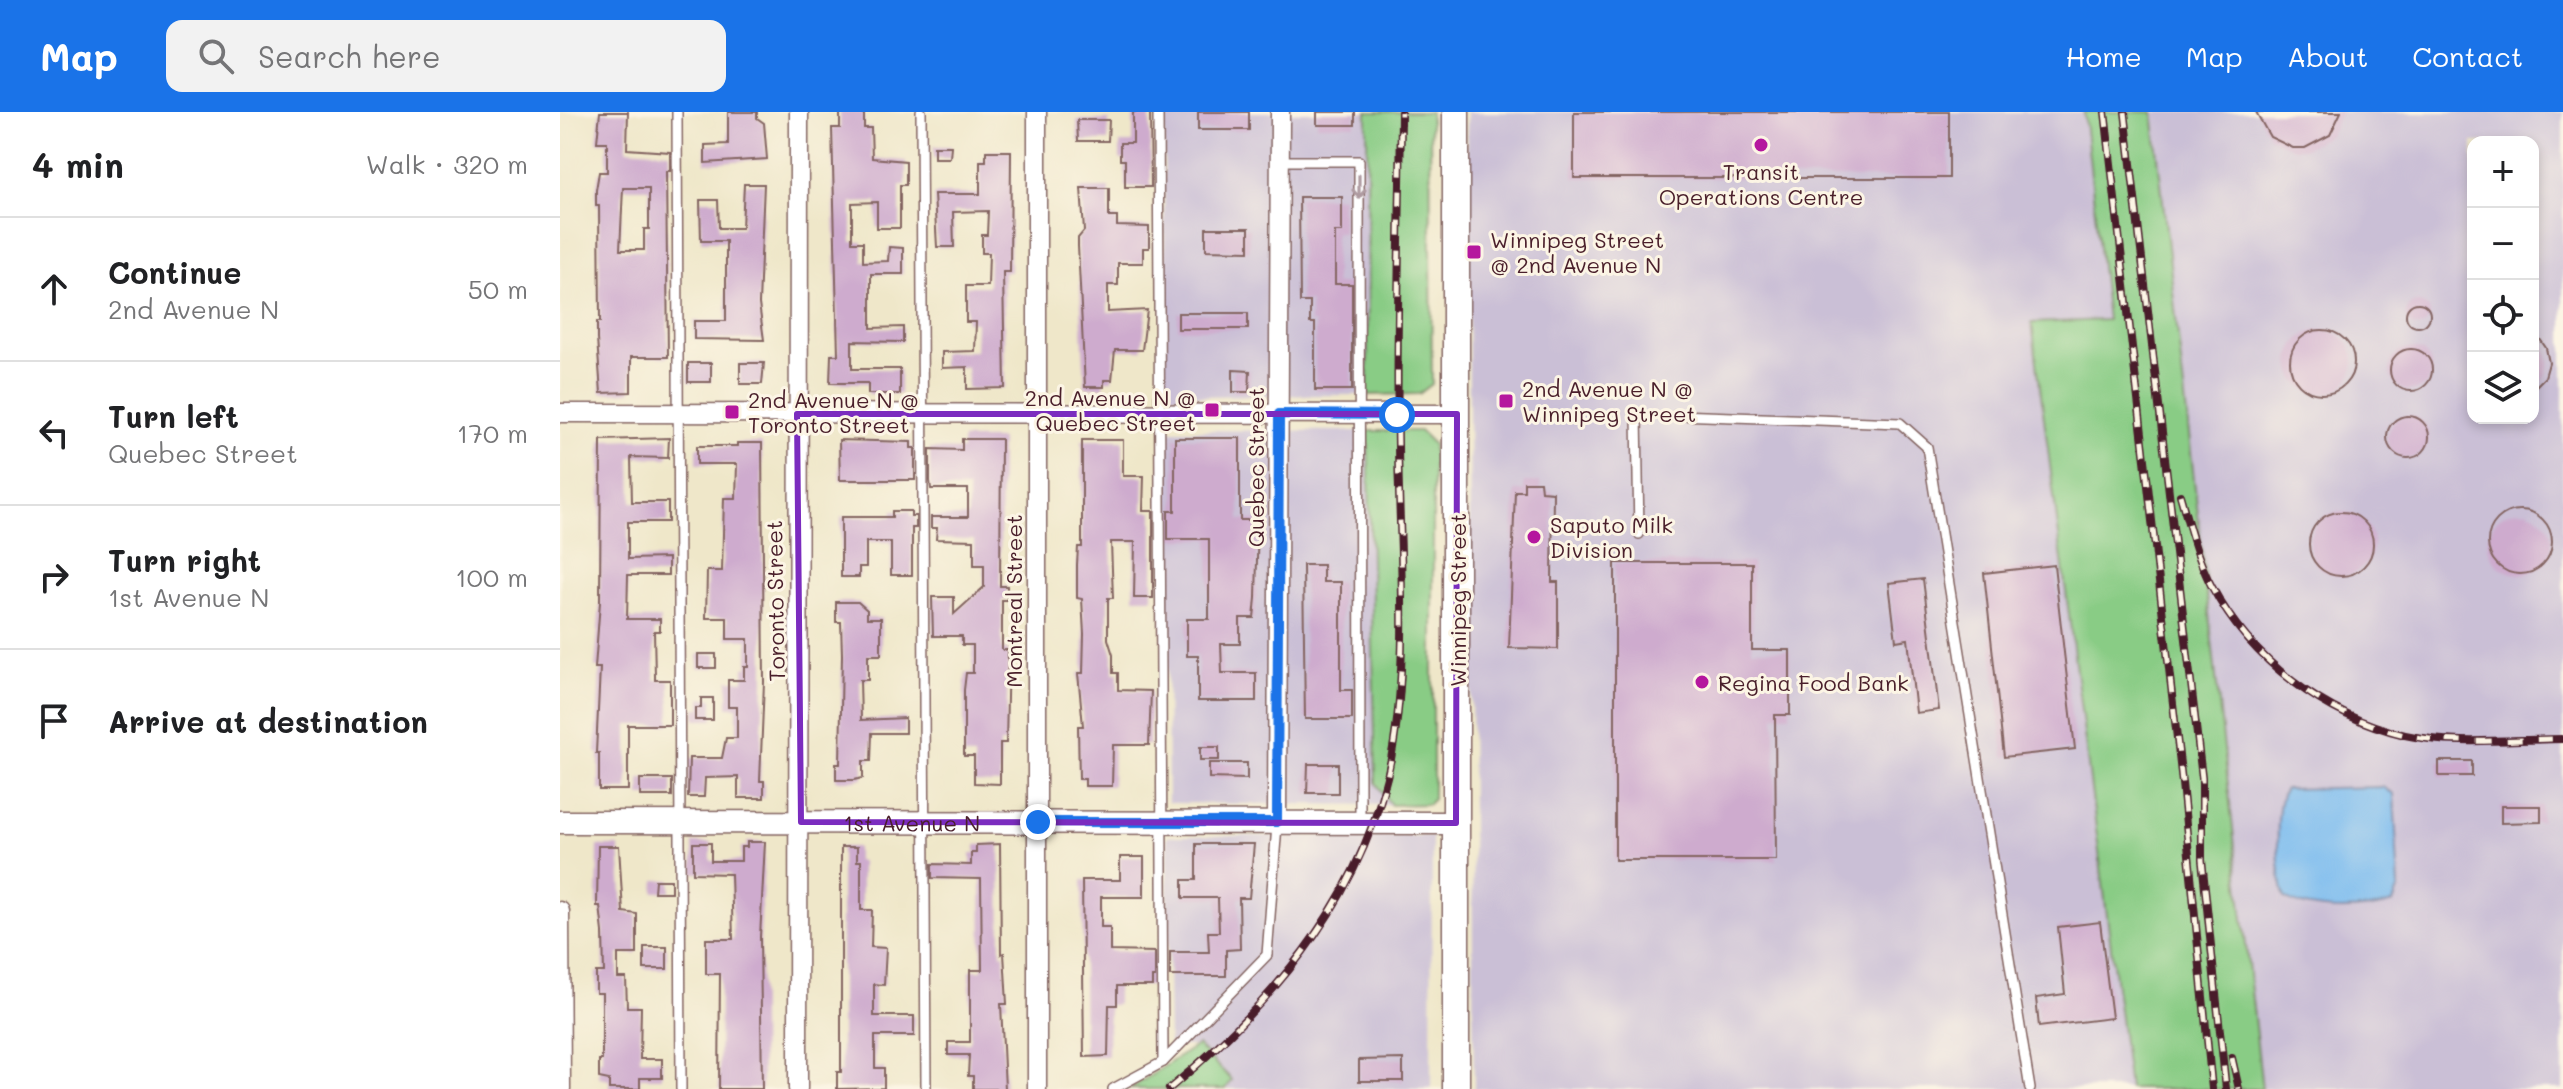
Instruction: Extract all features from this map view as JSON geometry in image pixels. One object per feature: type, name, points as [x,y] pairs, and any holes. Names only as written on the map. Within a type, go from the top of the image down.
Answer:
[{"type":"main road","name":"Winnipeg Street","points":[[1456,112],[1456,1089]]},
{"type":"street","name":"Toronto Street","points":[[798,1089],[801,822],[797,414],[799,112]]},
{"type":"street","name":"Montreal Street","points":[[1037,112],[1037,1089]]},
{"type":"street","name":"Quebec Street","points":[[1277,822],[1280,112]]},
{"type":"street","points":[[560,413],[1457,414]]},
{"type":"street","name":"1st Avenue N","points":[[560,822],[1456,823]]},
{"type":"street","points":[[560,911],[561,1089]]},
{"type":"lane","points":[[677,112],[681,413],[681,1089]]},
{"type":"lane","points":[[921,112],[926,1089]]},
{"type":"lane","points":[[1158,112],[1163,1062]]},
{"type":"lane","points":[[1280,161],[1359,161],[1360,822]]},
{"type":"lane","points":[[1637,415],[1639,534]]},
{"type":"lane","points":[[1677,415],[1900,423],[1927,447],[2030,1089]]},
{"type":"lane","points":[[1113,1089],[1163,1062],[1267,955],[1277,822]]},
{"type":"highlighted area","points":[[797,414],[1457,414],[1456,823],[801,822]]},
{"type":"shaded area","points":[[1164,112],[1367,112],[1368,395],[1165,396]]},
{"type":"shaded area","points":[[1467,112],[2084,112],[2107,321],[2033,323],[2129,1089],[1474,1089]]},
{"type":"shaded area","points":[[2152,112],[2563,112],[2563,1089],[2262,1089]]},
{"type":"shaded area","points":[[1166,430],[1368,431],[1376,783],[1391,805],[1168,803]]},
{"type":"shaded area","points":[[1167,836],[1432,836],[1431,1089],[1226,1089],[1232,1080],[1197,1046],[1169,1046]]},
{"type":"green space","points":[[1367,112],[1430,112],[1432,384],[1419,394],[1368,395]]},
{"type":"green space","points":[[2084,112],[2153,112],[2262,1089],[2129,1089],[2032,323],[2107,320]]},
{"type":"green space","points":[[1368,431],[1420,431],[1433,444],[1433,799],[1428,804],[1391,805],[1376,783]]},
{"type":"green space","points":[[1197,1045],[1232,1080],[1226,1089],[1130,1089]]},
{"type":"water","points":[[2383,787],[2394,795],[2399,887],[2393,903],[2338,910],[2309,907],[2285,898],[2278,842],[2279,810],[2285,789]]},
{"type":"building","points":[[600,112],[628,112],[627,149],[670,152],[670,171],[666,171],[668,357],[631,357],[631,392],[601,393],[597,339],[597,322],[600,322],[599,205],[596,205],[596,190],[599,172],[607,172],[607,142],[597,142]],"holes":[[[623,188],[649,188],[649,229],[644,229],[644,250],[620,250]]]},
{"type":"building","points":[[728,112],[757,112],[757,118],[764,123],[767,159],[705,163],[705,145],[728,144]]},
{"type":"building","points":[[840,112],[864,112],[864,128],[871,128],[872,158],[906,161],[906,185],[900,185],[900,228],[877,228],[877,202],[852,203],[852,242],[863,242],[863,262],[888,261],[889,247],[903,248],[903,274],[871,274],[871,328],[903,327],[903,342],[852,341],[852,369],[900,369],[900,394],[868,394],[868,383],[830,383],[831,355],[838,355],[832,128],[840,128]]},
{"type":"building","points":[[1133,112],[1150,112],[1151,187],[1125,187],[1125,160],[1120,160],[1120,143],[1133,143]]},
{"type":"building","points":[[1198,112],[1249,112],[1249,130],[1198,130]]},
{"type":"building","points":[[1317,112],[1355,112],[1355,125],[1317,125]]},
{"type":"building","name":"Transit Operations Centre","points":[[1574,112],[1949,112],[1949,178],[1574,178]]},
{"type":"building","points":[[2256,112],[2341,112],[2330,135],[2305,148],[2293,148],[2270,137]]},
{"type":"building","points":[[1077,120],[1109,120],[1108,141],[1078,141]]},
{"type":"building","points":[[934,146],[951,146],[950,158],[934,158]]},
{"type":"building","points":[[986,151],[1011,151],[1010,272],[1003,272],[1005,388],[967,389],[967,367],[942,368],[942,352],[975,351],[976,322],[966,322],[966,286],[988,286],[989,253],[982,253],[982,235],[987,235],[988,211],[953,212],[954,247],[937,247],[934,194],[980,194],[980,161],[986,161]]},
{"type":"building","points":[[744,184],[764,184],[759,304],[764,340],[694,339],[694,321],[726,321],[726,241],[701,241],[700,200],[718,200],[719,228],[742,228]]},
{"type":"building","points":[[1081,188],[1109,188],[1109,217],[1117,217],[1117,226],[1149,227],[1149,248],[1143,248],[1143,263],[1118,263],[1118,285],[1108,285],[1108,312],[1147,310],[1142,350],[1115,350],[1112,380],[1104,380],[1104,387],[1085,387],[1078,246],[1078,238],[1084,231]]},
{"type":"building","points":[[1299,197],[1342,197],[1342,232],[1335,232],[1335,284],[1352,284],[1352,390],[1315,390],[1315,323],[1310,323],[1310,302],[1300,302]]},
{"type":"building","points":[[1206,228],[1249,228],[1249,251],[1206,250]]},
{"type":"building","points":[[2418,303],[2427,306],[2430,315],[2427,324],[2418,327],[2409,324],[2406,315],[2409,306]]},
{"type":"building","points":[[1178,313],[1248,313],[1248,329],[1178,329]]},
{"type":"building","points":[[2322,330],[2345,339],[2354,362],[2345,385],[2322,394],[2299,385],[2290,362],[2299,339]]},
{"type":"building","points":[[2539,338],[2546,348],[2549,363],[2545,377],[2539,383]]},
{"type":"building","points":[[2411,349],[2426,355],[2432,370],[2426,385],[2411,391],[2396,385],[2390,370],[2396,355]]},
{"type":"building","points":[[688,363],[711,363],[711,382],[688,382]]},
{"type":"building","points":[[740,363],[764,363],[762,384],[740,384]]},
{"type":"building","points":[[1233,370],[1250,371],[1249,392],[1233,392]]},
{"type":"building","points":[[2408,416],[2423,422],[2429,437],[2423,452],[2408,458],[2393,452],[2387,437],[2393,422]]},
{"type":"building","points":[[669,438],[668,458],[631,457],[632,502],[668,502],[668,522],[628,522],[628,559],[668,558],[668,575],[628,575],[627,619],[660,619],[660,631],[654,631],[655,680],[670,680],[670,725],[628,725],[628,790],[599,790],[599,753],[596,753],[600,668],[595,668],[600,602],[601,440]]},
{"type":"building","points":[[1175,438],[1240,438],[1240,520],[1258,520],[1256,598],[1254,618],[1240,618],[1240,644],[1221,644],[1222,673],[1256,673],[1256,701],[1198,701],[1198,656],[1187,656],[1187,619],[1209,619],[1209,539],[1168,539],[1168,511],[1175,511]]},
{"type":"building","points":[[962,439],[1001,439],[1000,586],[1007,586],[1007,600],[1002,600],[1002,650],[1008,650],[1006,743],[1000,743],[1000,784],[974,783],[974,756],[964,756],[964,690],[966,673],[973,673],[973,645],[962,645],[962,636],[933,636],[932,597],[954,597],[954,614],[984,587],[984,565],[974,565],[974,540],[936,539],[937,528],[931,528],[931,517],[968,517],[968,489],[931,489],[930,481],[930,449],[962,450]]},
{"type":"building","points":[[839,440],[911,442],[911,448],[915,448],[915,480],[840,480]]},
{"type":"building","points":[[1082,440],[1123,440],[1123,476],[1144,476],[1143,511],[1153,511],[1153,598],[1134,598],[1135,542],[1111,542],[1113,598],[1108,598],[1108,639],[1113,655],[1113,673],[1118,673],[1118,690],[1151,691],[1149,745],[1113,745],[1112,786],[1085,786],[1085,779],[1079,779],[1078,726],[1083,726],[1078,673],[1083,673],[1084,634],[1082,599],[1077,598],[1077,565],[1078,547],[1082,547]]},
{"type":"building","points":[[737,443],[762,443],[764,682],[760,781],[764,781],[764,798],[738,798],[738,777],[705,778],[704,797],[688,797],[689,758],[722,758],[726,738],[737,738],[737,707],[728,707],[728,680],[744,680],[744,667],[748,667],[748,639],[727,639],[727,618],[706,618],[707,571],[722,571],[724,498],[736,498],[737,464],[697,464],[697,446],[737,446]]},
{"type":"building","name":"Saputo Milk Division","points":[[1524,482],[1540,482],[1541,491],[1553,492],[1552,582],[1558,582],[1558,649],[1509,648],[1515,491],[1524,491]]},
{"type":"building","points":[[2520,510],[2543,519],[2552,542],[2543,565],[2520,574],[2497,565],[2488,542],[2497,519]]},
{"type":"building","points":[[892,511],[911,511],[911,516],[916,516],[916,528],[912,528],[912,575],[891,575],[891,542],[866,542],[866,567],[859,567],[859,577],[841,577],[841,517],[892,517]]},
{"type":"building","points":[[2341,512],[2364,521],[2373,544],[2364,567],[2341,576],[2318,567],[2309,544],[2318,521]]},
{"type":"building","name":"Regina Food Bank","points":[[1615,563],[1752,563],[1752,650],[1790,650],[1790,715],[1775,715],[1776,860],[1615,860]]},
{"type":"building","points":[[1303,565],[1323,565],[1323,582],[1341,582],[1341,690],[1352,690],[1352,719],[1305,719]]},
{"type":"building","points":[[2054,565],[2075,749],[2004,757],[1984,573]]},
{"type":"building","points":[[1923,579],[1939,710],[1916,713],[1908,639],[1896,641],[1889,583]]},
{"type":"building","points":[[836,602],[858,602],[867,610],[867,618],[881,618],[881,655],[868,655],[868,680],[860,680],[861,720],[905,718],[905,733],[872,733],[871,761],[863,761],[863,778],[854,780],[836,780],[836,764],[840,764],[842,655],[841,622],[836,622]]},
{"type":"building","points":[[698,654],[716,654],[716,668],[698,668]]},
{"type":"building","points":[[701,698],[713,698],[713,720],[695,720],[695,708],[701,708]]},
{"type":"building","points":[[1200,747],[1219,747],[1219,760],[1200,760]]},
{"type":"building","points":[[2439,761],[2472,761],[2472,776],[2439,776]]},
{"type":"building","points":[[1209,763],[1247,763],[1247,779],[1209,778]]},
{"type":"building","points":[[1308,764],[1338,764],[1338,793],[1307,793]]},
{"type":"building","points":[[640,779],[672,779],[672,796],[640,796]]},
{"type":"building","points":[[2501,806],[2541,806],[2541,822],[2501,823]]},
{"type":"building","points":[[747,842],[765,842],[760,937],[762,1089],[719,1089],[720,974],[706,974],[706,939],[733,939],[731,874],[693,873],[693,843],[711,843],[711,861],[741,861],[741,847],[747,847]]},
{"type":"building","points":[[1000,844],[1001,954],[1004,953],[1007,1004],[1001,1004],[1005,1089],[973,1089],[973,1076],[968,1076],[969,1055],[948,1055],[948,1042],[970,1042],[970,970],[982,970],[981,879],[932,878],[932,864],[971,865],[971,853],[976,853],[976,845]]},
{"type":"building","points":[[1196,844],[1254,844],[1249,898],[1239,898],[1240,949],[1226,950],[1226,976],[1170,976],[1170,952],[1209,952],[1208,932],[1219,932],[1218,898],[1183,898],[1183,880],[1196,880]]},
{"type":"building","points":[[598,846],[619,846],[623,912],[637,914],[637,954],[618,954],[618,978],[626,978],[627,1007],[641,1007],[640,1059],[662,1059],[662,1078],[640,1078],[640,1089],[609,1089],[609,1080],[599,1078],[602,993],[596,993],[596,972],[604,972],[603,932],[600,906],[597,906]]},
{"type":"building","points":[[841,847],[857,847],[857,861],[861,861],[861,910],[872,910],[871,947],[886,948],[884,985],[874,984],[874,1016],[914,1016],[914,1036],[875,1036],[875,1068],[884,1068],[884,1088],[837,1089],[837,1072],[841,1072]]},
{"type":"building","points":[[1120,857],[1144,857],[1144,897],[1101,897],[1101,927],[1110,927],[1110,951],[1155,952],[1155,977],[1152,977],[1152,986],[1117,986],[1117,1005],[1109,1005],[1108,1056],[1084,1057],[1082,880],[1120,880]]},
{"type":"building","points":[[655,880],[671,880],[671,892],[654,892]]},
{"type":"building","points":[[2100,922],[2112,1018],[2039,1027],[2036,998],[2065,994],[2058,927]]},
{"type":"building","points":[[644,947],[667,947],[667,969],[644,969]]},
{"type":"building","points":[[1403,1059],[1403,1081],[1359,1081],[1359,1060]]},
{"type":"railway","points":[[1169,1089],[1247,1017],[1314,936],[1342,892],[1365,845],[1382,795],[1394,742],[1401,668],[1398,403],[1401,112]]},
{"type":"railway","points":[[2105,112],[2181,773],[2212,1089]]},
{"type":"railway","points":[[2125,112],[2202,778],[2202,860],[2226,1089]]},
{"type":"railway","points":[[2180,495],[2202,565],[2228,614],[2269,661],[2319,699],[2346,714],[2405,735],[2464,741],[2563,739]]},
{"type":"railway","points":[[2232,1058],[2239,1089]]},
{"type":"place","name":"Transit Operations Centre","points":[[1761,145]]},
{"type":"place","name":"Winnipeg Street @ 2nd Avenue N","points":[[1474,252]]},
{"type":"place","name":"2nd Avenue N @ Winnipeg Street","points":[[1506,401]]},
{"type":"place","name":"2nd Avenue N @ Quebec Street","points":[[1212,410]]},
{"type":"place","name":"2nd Avenue N @ Toronto Street","points":[[732,412]]},
{"type":"place","name":"Saputo Milk Division","points":[[1534,537]]},
{"type":"place","name":"Regina Food Bank","points":[[1702,682]]},
{"type":"route","points":[[1038,822],[1277,822],[1279,414],[1397,415]]}]
